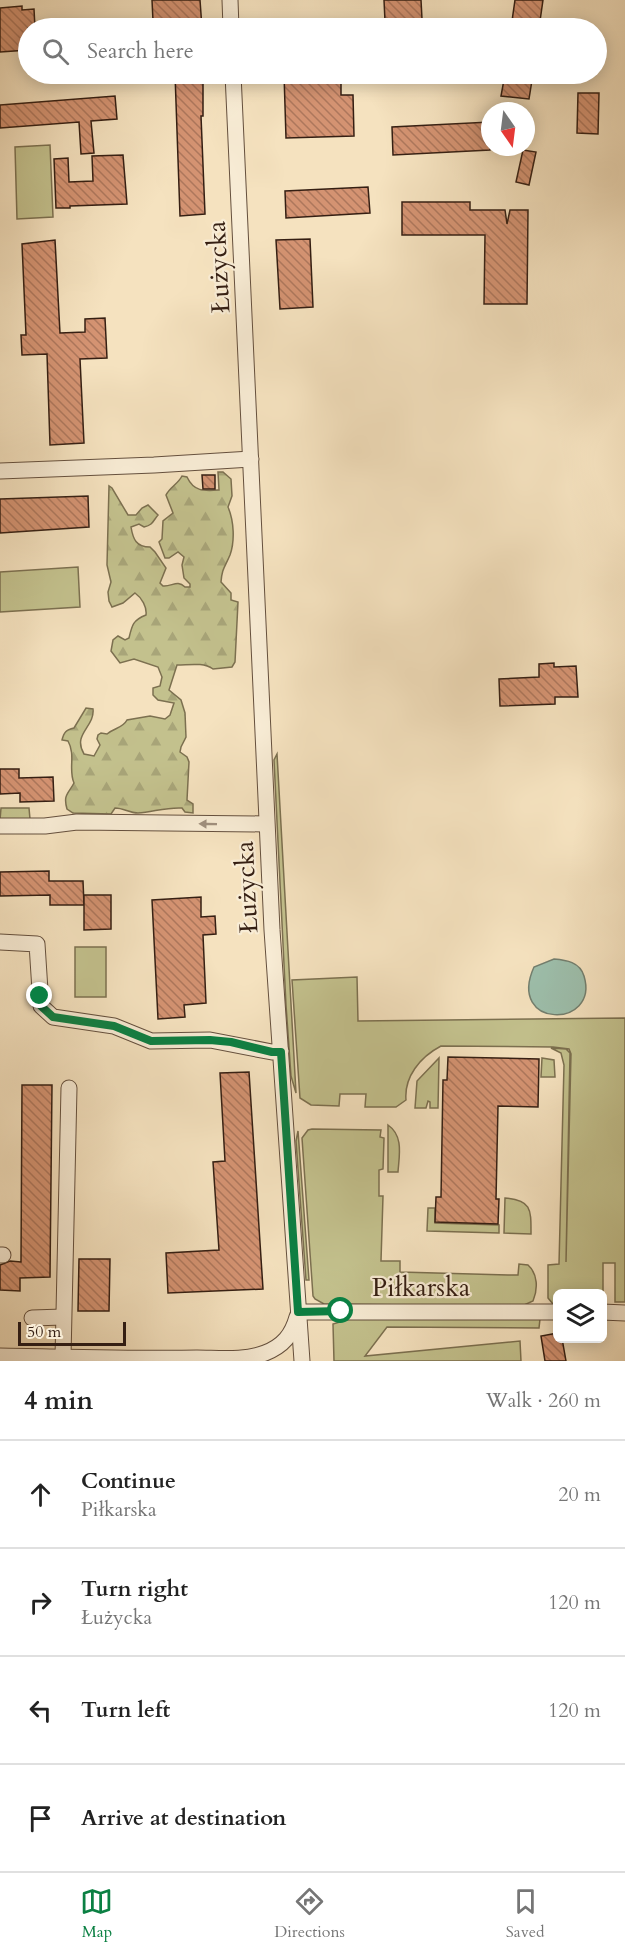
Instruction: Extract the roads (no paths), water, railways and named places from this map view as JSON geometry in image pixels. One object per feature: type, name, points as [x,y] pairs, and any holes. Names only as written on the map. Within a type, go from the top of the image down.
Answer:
[{"type":"street","points":[[230,0],[231,18]]},
{"type":"street","name":"Łużycka","points":[[233,84],[266,824],[298,1312]]},
{"type":"street","points":[[0,471],[251,459]]},
{"type":"street","points":[[0,826],[45,826],[77,822],[266,824]]},
{"type":"street","points":[[0,942],[37,944],[41,1006],[53,1017],[114,1026],[151,1041],[210,1040],[281,1052]]},
{"type":"street","points":[[63,1357],[69,1088]]},
{"type":"street","points":[[0,1356],[20,1359],[253,1356],[265,1353],[281,1344],[292,1332],[298,1312]]},
{"type":"street","points":[[298,1312],[302,1361]]},
{"type":"street","name":"Piłkarska","points":[[298,1312],[553,1312]]},
{"type":"street","points":[[607,1312],[625,1313]]},
{"type":"street","points":[[32,1318],[63,1317]]}]
